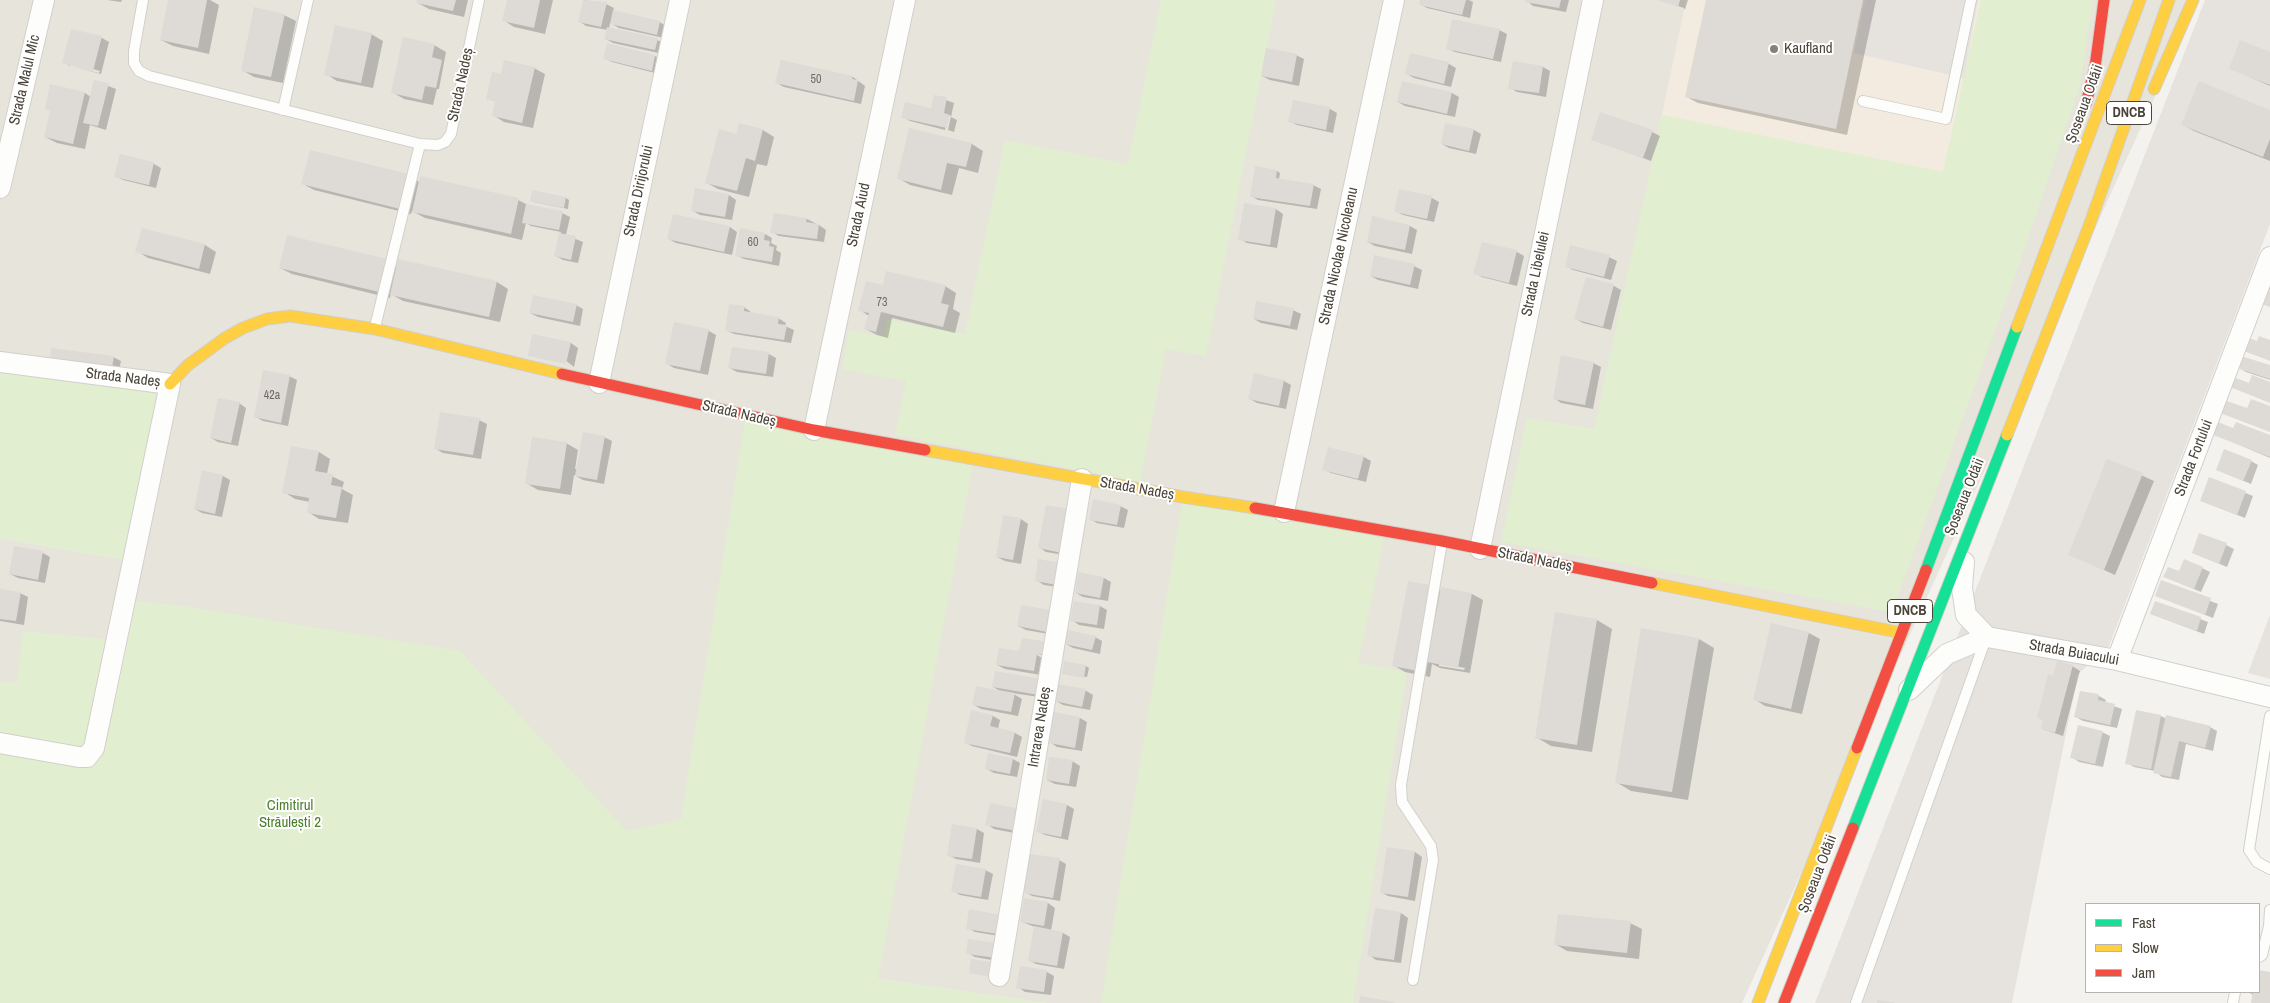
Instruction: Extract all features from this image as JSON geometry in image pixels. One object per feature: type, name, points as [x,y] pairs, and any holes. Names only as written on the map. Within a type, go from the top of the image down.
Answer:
[{"type":"main road","points":[[2059,217],[2094,67],[2104,0]]},
{"type":"main road","name":"Șoseaua Odăii","points":[[1758,1003],[1902,633],[2140,0]]},
{"type":"main road","name":"Șoseaua Odăii","points":[[1784,1003],[2089,226],[2169,0]]},
{"type":"main road","points":[[2150,97],[2193,0]]},
{"type":"main road","points":[[2089,226],[2138,122]]},
{"type":"main road","name":"Strada Nadeș","points":[[170,384],[188,365],[207,350],[243,328],[267,319],[290,316],[375,329],[814,430],[1480,548],[1902,633]]},
{"type":"street","name":"Strada Malul Mic","points":[[0,188],[44,0]]},
{"type":"street","name":"Strada Dirijorului","points":[[599,382],[680,0]]},
{"type":"street","name":"Strada Aiud","points":[[814,430],[905,0]]},
{"type":"street","name":"Strada Nicolae Nicoleanu","points":[[1284,512],[1394,0]]},
{"type":"street","name":"Strada Libelulei","points":[[1480,548],[1593,0]]},
{"type":"street","name":"Strada Fortului","points":[[2117,660],[2270,257]]},
{"type":"street","name":"Strada Nadeș","points":[[0,362],[170,384]]},
{"type":"street","points":[[0,743],[87,757],[94,748],[170,384]]},
{"type":"street","name":"Intrarea Nadeș","points":[[999,976],[1082,479]]},
{"type":"street","points":[[1904,694],[1947,654],[1987,637],[1966,615],[1962,588],[1967,534]]},
{"type":"street","name":"Strada Buiacului","points":[[1987,637],[2117,660],[2270,697]]},
{"type":"lane","name":"Strada Nadeș","points":[[143,0],[134,51],[134,63],[139,71],[149,76],[420,144],[438,145],[446,142],[451,134],[479,0]]},
{"type":"lane","points":[[283,110],[308,0]]},
{"type":"lane","points":[[1864,101],[1946,119],[1971,0]]},
{"type":"lane","points":[[375,329],[420,144]]},
{"type":"lane","points":[[1413,980],[1433,860],[1431,846],[1402,802],[1401,785],[1442,541]]},
{"type":"lane","points":[[1856,1003],[1987,637]]},
{"type":"lane","points":[[2270,716],[2249,850],[2257,862],[2270,869]]},
{"type":"lane","points":[[2260,956],[2262,955],[2269,926],[2270,910]]},
{"type":"shaded area","points":[[0,0],[2199,0],[1742,1003],[1046,1003],[583,937],[136,601],[126,641],[17,684],[0,682],[0,538],[132,561],[0,362]]},
{"type":"shaded area","points":[[1686,0],[2093,0],[2019,265],[1646,191]]},
{"type":"shaded area","points":[[1865,0],[1978,0],[1964,78],[1854,53]]},
{"type":"shaded area","points":[[2205,0],[2270,0],[2270,224],[2109,646],[2078,674],[2012,1003],[1815,1003]]},
{"type":"shaded area","points":[[2270,615],[2270,679],[2248,673]]},
{"type":"green space","points":[[1161,0],[1276,0],[1206,356],[1166,349],[1140,482],[895,435],[906,381],[842,369],[849,330],[884,337],[887,319],[965,334],[1005,140],[1128,164]]},
{"type":"green space","points":[[1981,0],[2093,0],[2080,85],[2019,265],[1892,612],[1501,542],[1527,418],[1594,429],[1662,115],[1943,172]]},
{"type":"green space","points":[[0,362],[170,384],[132,561],[0,538]]},
{"type":"green space","name":"Cimitirul Străulești 2","points":[[745,420],[974,459],[878,979],[1046,1003],[0,1003],[0,682],[17,683],[23,631],[126,641],[111,720],[136,601],[183,606],[460,651],[627,831],[681,819]]},
{"type":"green space","points":[[1183,497],[1386,531],[1358,663],[1407,672],[1353,1003],[1101,1003]]},
{"type":"building","points":[[168,0],[207,0],[198,48],[160,40]]},
{"type":"building","points":[[417,0],[456,0],[453,11],[416,3]]},
{"type":"building","points":[[507,0],[540,0],[534,28],[502,21]]},
{"type":"building","points":[[583,0],[607,2],[601,27],[578,22]]},
{"type":"building","points":[[1420,0],[1466,0],[1462,15],[1419,5]]},
{"type":"building","points":[[1525,0],[1561,0],[1559,8],[1525,2]]},
{"type":"building","points":[[1657,0],[1680,0],[1678,7]]},
{"type":"building","name":"Kaufland","points":[[1706,0],[1863,0],[1836,129],[1685,97]]},
{"type":"building","points":[[254,7],[285,14],[271,77],[241,71]]},
{"type":"building","points":[[613,10],[660,21],[657,35],[610,24]]},
{"type":"building","points":[[1452,19],[1500,29],[1493,59],[1446,49]]},
{"type":"building","points":[[335,25],[372,33],[361,83],[324,75]]},
{"type":"building","points":[[607,27],[658,38],[655,50],[604,39]]},
{"type":"building","points":[[71,29],[102,36],[93,71],[62,63]]},
{"type":"building","points":[[403,37],[435,44],[432,57],[442,60],[436,88],[425,86],[422,100],[391,93]]},
{"type":"building","points":[[2240,40],[2270,52],[2270,85],[2229,69]]},
{"type":"building","points":[[607,43],[655,55],[652,71],[603,59]]},
{"type":"building","points":[[1266,48],[1297,54],[1292,82],[1261,76]]},
{"type":"building","points":[[1410,53],[1449,62],[1444,84],[1405,74]]},
{"type":"building","points":[[504,60],[535,67],[522,123],[492,116],[495,101],[486,99],[492,72],[501,74]]},
{"type":"building","points":[[781,60],[853,76],[852,79],[858,80],[854,101],[775,83]]},
{"type":"building","points":[[1513,61],[1543,66],[1539,93],[1508,89]]},
{"type":"building","points":[[94,80],[109,83],[98,126],[83,123]]},
{"type":"building","points":[[1402,81],[1452,92],[1447,114],[1397,102]]},
{"type":"building","points":[[2199,81],[2270,110],[2270,139],[2263,157],[2181,125]]},
{"type":"building","points":[[50,84],[85,92],[73,144],[44,137],[50,111],[45,109]]},
{"type":"building","points":[[934,95],[947,97],[944,113],[950,115],[947,128],[901,118],[905,102],[931,108]]},
{"type":"building","points":[[1293,100],[1330,107],[1326,130],[1288,122]]},
{"type":"building","points":[[1600,112],[1653,130],[1643,158],[1591,140]]},
{"type":"building","points":[[739,123],[763,129],[755,161],[746,158],[737,191],[705,183],[719,129],[736,134]]},
{"type":"building","points":[[1445,123],[1474,129],[1469,151],[1441,144]]},
{"type":"building","points":[[909,128],[972,143],[966,167],[947,163],[941,190],[897,179]]},
{"type":"building","points":[[310,150],[409,174],[400,209],[301,184]]},
{"type":"building","points":[[120,154],[154,162],[149,185],[114,177]]},
{"type":"building","points":[[1255,166],[1277,170],[1276,178],[1314,184],[1310,206],[1250,197]]},
{"type":"building","points":[[420,176],[519,198],[511,234],[412,212]]},
{"type":"building","points":[[695,188],[729,194],[725,217],[691,211]]},
{"type":"building","points":[[1399,189],[1432,196],[1427,219],[1394,212]]},
{"type":"building","points":[[532,190],[566,197],[564,208],[530,201]]},
{"type":"building","points":[[1244,203],[1276,208],[1270,245],[1238,240]]},
{"type":"building","points":[[526,204],[563,211],[559,230],[522,223]]},
{"type":"building","points":[[774,213],[807,218],[806,222],[819,224],[817,239],[770,233]]},
{"type":"building","points":[[673,214],[730,226],[724,252],[667,239]]},
{"type":"building","points":[[1372,216],[1410,225],[1405,250],[1367,242]]},
{"type":"building","points":[[142,228],[205,244],[199,269],[135,252]]},
{"type":"building","points":[[740,228],[765,233],[764,240],[770,241],[769,246],[774,247],[772,262],[735,256]]},
{"type":"building","points":[[559,233],[576,236],[571,260],[554,256]]},
{"type":"building","points":[[287,235],[387,259],[379,292],[279,268]]},
{"type":"building","points":[[1482,242],[1517,250],[1509,283],[1473,274]]},
{"type":"building","points":[[1570,245],[1610,255],[1604,277],[1565,267]]},
{"type":"building","points":[[1374,255],[1415,264],[1410,285],[1370,276]]},
{"type":"building","points":[[398,259],[497,281],[489,317],[390,295]]},
{"type":"building","points":[[886,271],[946,285],[941,303],[949,305],[943,327],[881,312],[876,332],[864,329],[869,313],[858,311],[866,281],[883,285]]},
{"type":"building","points":[[1586,277],[1614,284],[1603,327],[1574,319]]},
{"type":"building","points":[[2270,285],[2270,307],[2262,304]]},
{"type":"building","points":[[533,295],[577,304],[573,322],[529,313]]},
{"type":"building","points":[[1256,301],[1294,308],[1290,326],[1253,319]]},
{"type":"building","points":[[729,304],[745,306],[744,311],[779,317],[778,324],[787,325],[784,340],[725,331]]},
{"type":"building","points":[[674,322],[709,329],[700,371],[665,364]]},
{"type":"building","points":[[532,334],[571,342],[566,364],[528,356]]},
{"type":"building","points":[[2259,336],[2270,340],[2270,361],[2244,351],[2249,338],[2257,341]]},
{"type":"building","points":[[732,347],[769,352],[766,374],[728,368]]},
{"type":"building","points":[[51,348],[114,356],[112,368],[50,360]]},
{"type":"building","points":[[1561,355],[1594,362],[1585,405],[1553,399]]},
{"type":"building","points":[[2241,356],[2270,365],[2270,379],[2237,368]]},
{"type":"building","points":[[263,370],[290,375],[281,423],[254,417]]},
{"type":"building","points":[[1254,373],[1284,380],[1279,406],[1248,399]]},
{"type":"building","points":[[2252,375],[2270,382],[2270,403],[2230,387],[2233,377],[2249,383]]},
{"type":"building","points":[[218,398],[240,402],[231,443],[210,438]]},
{"type":"building","points":[[2251,399],[2270,406],[2270,432],[2220,413],[2224,400],[2247,408]]},
{"type":"building","points":[[440,412],[480,418],[473,455],[434,449]]},
{"type":"building","points":[[2218,422],[2233,428],[2236,422],[2270,435],[2270,457],[2213,435]]},
{"type":"building","points":[[583,432],[605,436],[597,480],[575,476]]},
{"type":"building","points":[[532,437],[567,442],[560,489],[525,484]]},
{"type":"building","points":[[291,446],[319,451],[315,471],[333,474],[331,485],[342,487],[336,518],[307,513],[309,498],[282,493]]},
{"type":"building","points":[[1328,447],[1364,456],[1358,479],[1322,470]]},
{"type":"building","points":[[2224,449],[2252,460],[2243,481],[2216,470]]},
{"type":"building","points":[[2107,459],[2143,473],[2104,570],[2068,555]]},
{"type":"building","points":[[202,470],[223,475],[215,514],[194,509]]},
{"type":"building","points":[[2209,477],[2246,491],[2237,515],[2200,501]]},
{"type":"building","points":[[1093,499],[1121,505],[1117,525],[1089,520]]},
{"type":"building","points":[[1046,505],[1070,509],[1062,553],[1038,548]]},
{"type":"building","points":[[1003,515],[1021,518],[1013,560],[996,557]]},
{"type":"building","points":[[2199,533],[2227,543],[2219,564],[2192,553]]},
{"type":"building","points":[[14,546],[43,551],[38,580],[9,574]]},
{"type":"building","points":[[1038,559],[1061,563],[1057,585],[1035,581]]},
{"type":"building","points":[[2184,559],[2203,567],[2194,589],[2163,577],[2168,567],[2179,571]]},
{"type":"building","points":[[1078,572],[1104,577],[1100,598],[1075,593]]},
{"type":"building","points":[[2161,580],[2211,598],[2205,615],[2155,596]]},
{"type":"building","points":[[1408,581],[1435,586],[1418,671],[1392,666]]},
{"type":"building","points":[[1441,587],[1472,593],[1458,668],[1427,662]]},
{"type":"building","points":[[0,589],[21,592],[16,621],[0,619]]},
{"type":"building","points":[[1074,601],[1100,605],[1097,625],[1070,621]]},
{"type":"building","points":[[2155,601],[2201,617],[2197,631],[2150,614]]},
{"type":"building","points":[[1021,605],[1051,610],[1047,632],[1017,626]]},
{"type":"building","points":[[1555,612],[1597,619],[1577,745],[1535,738]]},
{"type":"building","points":[[1771,623],[1809,632],[1791,709],[1753,700]]},
{"type":"building","points":[[1641,628],[1699,638],[1672,792],[1615,783]]},
{"type":"building","points":[[1067,630],[1096,636],[1092,650],[1064,644]]},
{"type":"building","points":[[1022,638],[1049,642],[1047,655],[1037,654],[1034,671],[996,665],[999,648],[1019,651]]},
{"type":"building","points":[[1064,661],[1086,665],[1084,678],[1062,674]]},
{"type":"building","points":[[2057,661],[2073,665],[2055,733],[2041,729],[2043,719],[2037,718],[2048,674],[2053,676]]},
{"type":"building","points":[[995,671],[1042,679],[1039,695],[992,687]]},
{"type":"building","points":[[1057,684],[1086,689],[1082,707],[1054,701]]},
{"type":"building","points":[[976,686],[1015,693],[1011,712],[972,705]]},
{"type":"building","points":[[2080,691],[2099,694],[2098,700],[2115,704],[2110,725],[2074,717]]},
{"type":"building","points":[[971,710],[993,715],[990,726],[1015,732],[1010,753],[964,743]]},
{"type":"building","points":[[2136,710],[2161,715],[2151,769],[2125,764]]},
{"type":"building","points":[[1054,712],[1080,717],[1075,748],[1049,743]]},
{"type":"building","points":[[2166,715],[2211,726],[2205,748],[2179,741],[2171,777],[2153,773]]},
{"type":"building","points":[[2078,725],[2103,731],[2095,764],[2070,758]]},
{"type":"building","points":[[988,753],[1013,758],[1010,774],[985,769]]},
{"type":"building","points":[[1049,757],[1073,760],[1069,784],[1046,780]]},
{"type":"building","points":[[1043,799],[1067,804],[1061,837],[1036,832]]},
{"type":"building","points":[[990,803],[1021,809],[1017,831],[985,825]]},
{"type":"building","points":[[952,824],[977,828],[972,859],[947,856]]},
{"type":"building","points":[[1387,847],[1415,851],[1408,897],[1380,893]]},
{"type":"building","points":[[1030,854],[1060,858],[1053,898],[1023,893]]},
{"type":"building","points":[[956,864],[986,869],[981,897],[951,892]]},
{"type":"building","points":[[1024,898],[1048,902],[1044,926],[1020,922]]},
{"type":"building","points":[[1375,908],[1401,912],[1394,960],[1367,956]]},
{"type":"building","points":[[969,909],[1001,915],[998,934],[966,929]]},
{"type":"building","points":[[1558,914],[1631,921],[1627,953],[1554,945]]},
{"type":"building","points":[[1034,926],[1063,932],[1057,966],[1028,961]]},
{"type":"building","points":[[968,939],[998,943],[996,958],[966,954]]},
{"type":"building","points":[[971,959],[993,962],[991,977],[969,973]]},
{"type":"building","points":[[1020,966],[1047,970],[1044,992],[1016,988]]},
{"type":"building","points":[[2260,970],[2270,972],[2270,1003],[2251,1003],[2253,993],[2260,993]]},
{"type":"building","points":[[1360,996],[1395,1002],[1359,1003]]},
{"type":"building","points":[[1877,1000],[1894,1002],[1894,1003],[1877,1003]]},
{"type":"traffic: fast","points":[[1926,570],[2017,327]]},
{"type":"traffic: fast","points":[[1853,828],[2007,435]]},
{"type":"traffic: slow","points":[[2017,327],[2140,0]]},
{"type":"traffic: slow","points":[[2007,435],[2089,226],[2169,0]]},
{"type":"traffic: slow","points":[[2154,89],[2193,0]]},
{"type":"traffic: slow","points":[[170,384],[188,365],[225,338],[243,328],[267,319],[290,316],[375,329],[562,374]]},
{"type":"traffic: slow","points":[[925,450],[1183,497],[1255,508]]},
{"type":"traffic: slow","points":[[1652,583],[1902,633]]},
{"type":"traffic: slow","points":[[1758,1003],[1857,748]]},
{"type":"traffic: jam","points":[[2086,104],[2095,67],[2104,0]]},
{"type":"traffic: jam","points":[[562,374],[814,430],[925,450]]},
{"type":"traffic: jam","points":[[1255,508],[1442,541],[1652,583]]},
{"type":"traffic: jam","points":[[1857,748],[1926,570]]},
{"type":"traffic: jam","points":[[1784,1003],[1853,828]]},
{"type":"place","name":"Kaufland","points":[[1774,49]]}]
